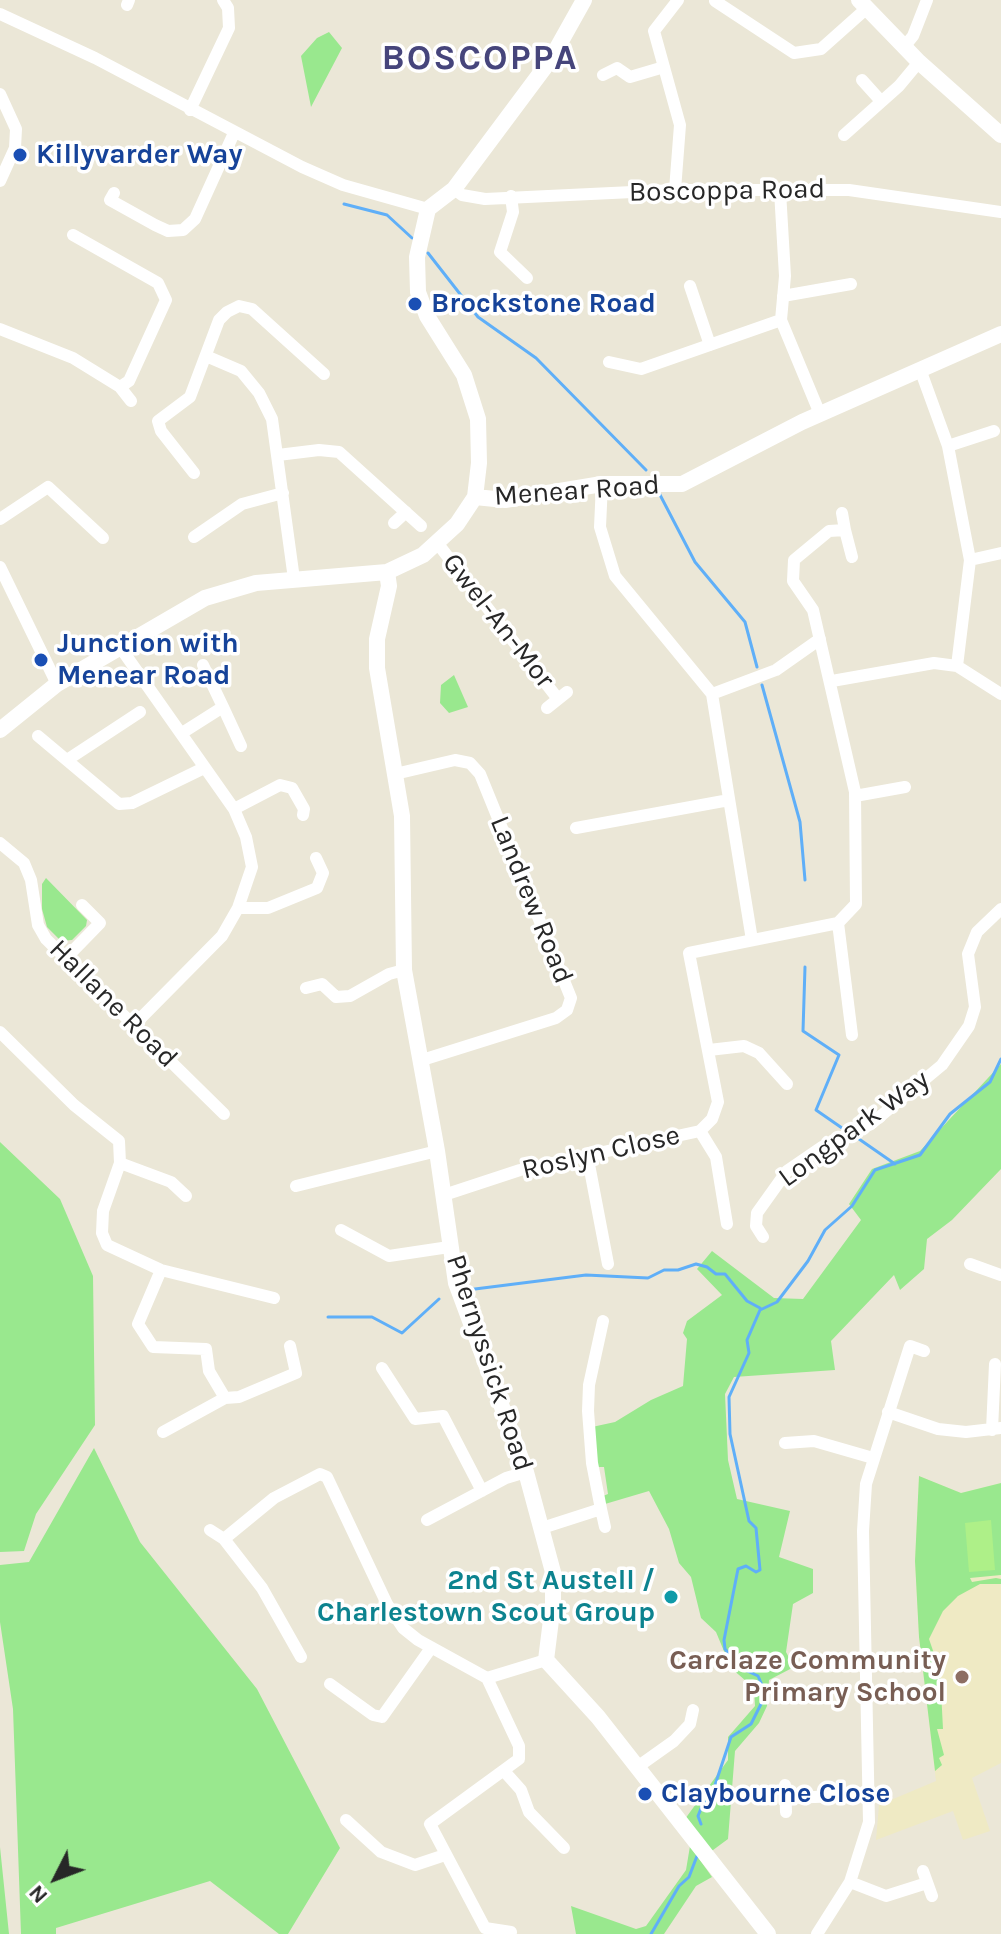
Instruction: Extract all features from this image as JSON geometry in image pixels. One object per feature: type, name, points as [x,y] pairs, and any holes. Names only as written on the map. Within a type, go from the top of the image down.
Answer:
[{"type":"street","points":[[190,110],[229,28],[228,8],[223,0]]},
{"type":"street","points":[[475,497],[479,463],[474,399],[418,292],[417,257],[428,209],[454,189],[551,59],[584,0]]},
{"type":"street","points":[[675,190],[680,125],[654,31],[678,0]]},
{"type":"street","points":[[904,47],[913,36],[927,0]]},
{"type":"street","points":[[721,2],[794,53],[809,54],[821,49],[863,4],[919,62],[1001,135]]},
{"type":"street","points":[[0,14],[95,58],[234,133],[343,185],[428,209]]},
{"type":"street","points":[[846,126],[899,86],[919,62]]},
{"type":"street","points":[[603,75],[617,68],[630,77],[664,67]]},
{"type":"street","points":[[862,80],[880,100]]},
{"type":"street","points":[[0,94],[16,129],[15,148],[0,179]]},
{"type":"street","points":[[114,193],[110,200],[155,225],[168,231],[183,230],[195,219],[234,133]]},
{"type":"street","name":"Boscoppa Road","points":[[454,189],[471,198],[675,190],[849,190],[1001,212]]},
{"type":"street","points":[[780,191],[781,320],[820,414]]},
{"type":"street","points":[[511,196],[513,212],[500,252],[527,278]]},
{"type":"street","points":[[78,243],[158,283],[166,300],[129,381],[120,387]]},
{"type":"street","points":[[783,296],[851,284]]},
{"type":"street","points":[[690,286],[710,345]]},
{"type":"street","points":[[158,421],[190,397],[219,320],[239,306],[252,309],[324,374]]},
{"type":"street","points":[[609,362],[641,369],[781,320]]},
{"type":"street","points":[[0,329],[73,358],[120,387],[131,401]]},
{"type":"street","name":"Menear Road","points":[[0,730],[57,684],[205,598],[256,583],[387,572],[438,544],[457,524],[475,497],[505,500],[602,484],[682,484],[820,414],[1001,334]]},
{"type":"street","points":[[206,356],[241,371],[259,393],[272,419],[294,579]]},
{"type":"street","points":[[304,374],[313,363]]},
{"type":"street","points":[[920,369],[948,446],[970,560],[957,666]]},
{"type":"street","points":[[144,414],[158,421],[161,431],[194,473]]},
{"type":"street","points":[[948,446],[994,431]]},
{"type":"street","points":[[278,455],[319,450],[339,452],[421,526]]},
{"type":"street","points":[[602,484],[600,527],[615,576],[712,694],[752,940]]},
{"type":"street","points":[[0,519],[48,487],[103,538]]},
{"type":"street","points":[[194,537],[242,504],[283,493]]},
{"type":"street","points":[[394,523],[406,512]]},
{"type":"street","points":[[842,513],[852,557]]},
{"type":"street","points":[[845,530],[829,531],[794,560],[793,581],[813,610],[832,681],[855,796],[856,904],[838,923],[852,1035]]},
{"type":"street","name":"Gwel-An-Mor","points":[[438,544],[563,696],[547,708]]},
{"type":"street","points":[[970,560],[1001,553]]},
{"type":"street","points":[[0,567],[57,684]]},
{"type":"street","name":"Phernyssick Road","points":[[387,572],[389,586],[377,639],[377,668],[402,816],[404,970],[437,1151],[456,1283],[526,1472],[553,1572],[553,1604],[546,1660]]},
{"type":"street","points":[[712,694],[776,670],[820,639]]},
{"type":"street","points":[[120,647],[234,809],[246,837],[252,867],[238,908],[222,936],[133,1026]]},
{"type":"street","points":[[832,681],[934,663],[957,666],[1001,694]]},
{"type":"street","points":[[203,665],[241,746]]},
{"type":"street","points":[[182,733],[223,707]]},
{"type":"street","points":[[67,760],[140,712]]},
{"type":"street","points":[[112,730],[120,742]]},
{"type":"street","points":[[38,736],[119,804],[132,803],[204,768]]},
{"type":"street","name":"Landrew Road","points":[[395,774],[455,760],[470,763],[480,774],[571,998],[567,1010],[556,1018],[419,1061]]},
{"type":"street","points":[[234,809],[280,785],[292,788],[304,809],[303,815]]},
{"type":"street","points":[[855,796],[905,787]]},
{"type":"street","points":[[576,828],[729,800]]},
{"type":"street","name":"Hallane Road","points":[[0,843],[24,863],[31,880],[38,925],[65,959],[224,1114]]},
{"type":"street","points":[[238,908],[268,908],[317,888],[323,873],[316,858]]},
{"type":"street","points":[[65,959],[100,923],[82,905]]},
{"type":"street","name":"Longpark Way","points":[[743,1231],[760,1232],[763,1203],[787,1171],[822,1147],[871,1124],[942,1065],[969,1026],[975,1007],[968,954],[977,932],[1001,909]]},
{"type":"street","name":"Roslyn Close","points":[[444,1195],[520,1170],[700,1131],[712,1119],[718,1102],[689,953],[838,923]]},
{"type":"street","points":[[306,988],[322,984],[336,997],[350,996],[389,974],[404,970]]},
{"type":"street","points":[[0,1032],[74,1105],[116,1137],[121,1146],[120,1163],[103,1211],[102,1233],[107,1245],[118,1253],[161,1270],[274,1298]]},
{"type":"street","points":[[709,1050],[744,1046],[759,1053],[772,1076],[787,1084]]},
{"type":"street","points":[[700,1131],[716,1157],[727,1224]]},
{"type":"street","points":[[296,1186],[437,1151]]},
{"type":"street","points":[[587,1154],[608,1264]]},
{"type":"street","points":[[120,1163],[149,1172],[176,1186],[186,1196]]},
{"type":"street","points":[[176,1186],[186,1175]]},
{"type":"street","points":[[341,1230],[389,1256],[449,1247]]},
{"type":"street","points":[[970,1264],[1001,1275]]},
{"type":"street","points":[[161,1270],[138,1324],[153,1347],[206,1349],[209,1371],[225,1398]]},
{"type":"street","points":[[603,1321],[589,1385],[588,1411],[592,1463],[605,1527]]},
{"type":"street","points":[[163,1432],[225,1398],[239,1397],[296,1373],[290,1346]]},
{"type":"street","points":[[817,1934],[850,1882],[865,1844],[871,1795],[863,1503],[873,1458],[910,1346],[924,1351]]},
{"type":"street","points":[[888,1412],[938,1429],[966,1432],[996,1429],[995,1364]]},
{"type":"street","points":[[382,1368],[415,1419],[443,1416],[482,1491]]},
{"type":"street","points":[[782,1444],[814,1441],[873,1458]]},
{"type":"street","points":[[427,1520],[526,1472]]},
{"type":"street","points":[[224,1539],[274,1498],[320,1474],[327,1477],[403,1628],[431,1648],[487,1678],[519,1746],[519,1759],[430,1824],[482,1931],[511,1932]]},
{"type":"street","points":[[542,1528],[601,1509]]},
{"type":"street","points":[[210,1530],[224,1539],[262,1588],[301,1657]]},
{"type":"street","points":[[330,1684],[373,1715],[382,1717],[431,1648]]},
{"type":"street","points":[[487,1678],[546,1660],[598,1717],[768,1934]]},
{"type":"street","points":[[636,1768],[674,1741],[690,1724],[693,1710]]},
{"type":"street","points":[[504,1771],[521,1790],[529,1812],[564,1848]]},
{"type":"street","points":[[786,1798],[871,1795]]},
{"type":"street","points":[[346,1820],[381,1852],[415,1865],[445,1855]]},
{"type":"street","points":[[850,1882],[886,1896],[925,1877],[932,1896]]},
{"type":"shaded area","name":"Carclaze Community Primary School","points":[[919,1476],[961,1493],[1001,1483],[1001,1763],[972,1778],[990,1831],[963,1840],[953,1811],[876,1840],[879,1805],[936,1781],[919,1637],[915,1561]]},
{"type":"green space","points":[[329,32],[342,48],[311,107],[301,56],[317,38]]},
{"type":"green space","points":[[454,675],[468,707],[449,713],[440,703],[441,685]]},
{"type":"green space","points":[[46,878],[87,920],[86,926],[72,940],[61,941],[47,927],[42,909],[42,884]]},
{"type":"green space","points":[[1001,1064],[1001,1169],[952,1220],[927,1239],[924,1269],[900,1290],[894,1275],[831,1341],[835,1370],[734,1377],[725,1394],[728,1460],[737,1499],[790,1511],[779,1557],[813,1569],[813,1593],[793,1604],[786,1652],[794,1667],[769,1680],[767,1706],[759,1723],[735,1751],[728,1839],[709,1853],[685,1819],[728,1760],[728,1737],[755,1706],[754,1688],[731,1668],[716,1632],[701,1618],[691,1577],[679,1563],[669,1529],[649,1491],[605,1504],[603,1496],[608,1494],[604,1467],[596,1467],[592,1427],[615,1422],[651,1400],[683,1386],[687,1339],[683,1333],[687,1321],[722,1295],[697,1269],[712,1251],[774,1298],[803,1299],[861,1220],[849,1204],[872,1169],[920,1151]]},
{"type":"green space","points":[[0,1142],[60,1199],[93,1276],[95,1425],[36,1514],[24,1551],[0,1552]]},
{"type":"green space","points":[[94,1448],[140,1542],[257,1689],[340,1848],[288,1934],[279,1934],[210,1881],[56,1928],[56,1934],[21,1934],[13,1709],[0,1622],[0,1565],[29,1562]]},
{"type":"green space","points":[[919,1476],[961,1493],[1001,1483],[1001,1575],[970,1578],[972,1582],[996,1578],[1001,1579],[1001,1584],[980,1584],[958,1596],[943,1611],[929,1639],[940,1671],[943,1729],[937,1729],[944,1755],[939,1758],[942,1765],[935,1771],[919,1637],[915,1561]]},
{"type":"green space","points":[[991,1520],[995,1570],[969,1572],[965,1523]]},
{"type":"green space","points":[[690,1846],[712,1877],[696,1886],[664,1934],[576,1934],[571,1906],[636,1929],[646,1926],[686,1870]]},
{"type":"green space","points":[[0,1847],[9,1934],[0,1934]]},
{"type":"waterway","points":[[344,204],[387,215],[412,238]]},
{"type":"waterway","points":[[428,253],[478,317],[536,358],[646,470]]},
{"type":"waterway","points":[[658,491],[695,562],[745,622],[757,667]]},
{"type":"waterway","points":[[762,685],[800,822],[805,880]]},
{"type":"waterway","points":[[805,967],[803,1031],[839,1055],[816,1110],[842,1128]]},
{"type":"waterway","points":[[701,1824],[698,1816],[711,1797],[731,1737],[751,1724],[766,1694],[758,1676],[741,1668],[725,1649],[724,1640],[738,1569],[746,1566],[756,1572],[760,1570],[756,1528],[749,1521],[730,1434],[729,1397],[749,1353],[747,1340],[760,1310],[777,1302],[808,1261],[825,1230],[852,1206],[875,1170],[920,1155],[950,1114],[990,1082],[1001,1059]]},
{"type":"waterway","points":[[859,1139],[895,1164]]},
{"type":"waterway","points":[[467,1290],[586,1275],[648,1278],[664,1270],[678,1270],[696,1264],[716,1274],[725,1274],[747,1301],[760,1308]]},
{"type":"waterway","points":[[328,1317],[372,1317],[402,1333],[439,1299]]},
{"type":"waterway","points":[[651,1934],[679,1886],[689,1877],[697,1856]]},
{"type":"place","name":"Killyvarder Way","points":[[20,155]]},
{"type":"place","name":"Brockstone Road","points":[[415,304]]},
{"type":"place","name":"Junction with Menear Road","points":[[41,660]]},
{"type":"place","name":"2nd St Austell / Charlestown Scout Group","points":[[671,1597]]},
{"type":"place","name":"Carclaze Community Primary School","points":[[962,1677]]},
{"type":"place","name":"Claybourne Close","points":[[645,1794]]},
{"type":"district","name":"BOSCOPPA","points":[[480,59]]}]
